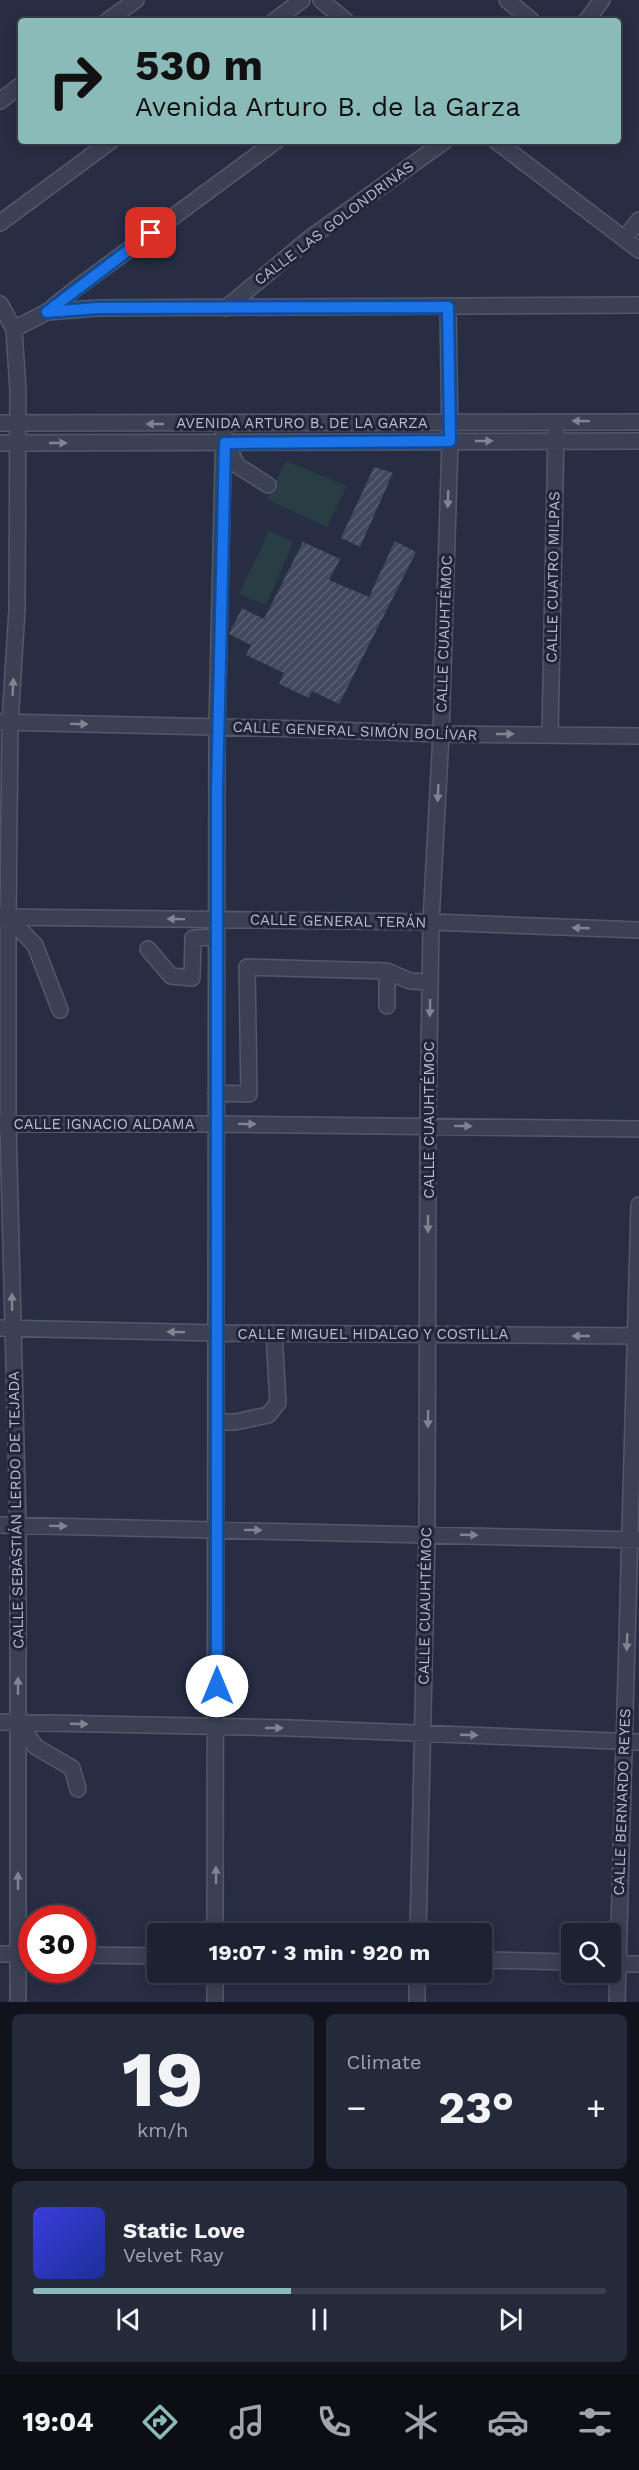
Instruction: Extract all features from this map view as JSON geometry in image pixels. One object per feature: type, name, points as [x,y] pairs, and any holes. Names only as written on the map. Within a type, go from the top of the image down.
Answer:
[{"type":"street","points":[[111,18],[136,0]]},
{"type":"street","points":[[278,18],[303,0]]},
{"type":"street","points":[[321,0],[342,18]]},
{"type":"street","points":[[507,0],[528,18]]},
{"type":"street","points":[[588,18],[602,0]]},
{"type":"street","points":[[0,101],[18,87]]},
{"type":"street","points":[[0,224],[107,144]]},
{"type":"street","points":[[0,304],[14,329],[47,312],[78,286],[272,144]]},
{"type":"street","name":"CALLE LAS GOLONDRINAS","points":[[226,308],[310,238],[441,144]]},
{"type":"street","points":[[500,144],[639,250]]},
{"type":"street","points":[[624,239],[639,220]]},
{"type":"street","points":[[47,312],[97,308],[639,305]]},
{"type":"street","name":"CALLE CUAUHTÉMOC","points":[[418,1923],[427,1534],[431,922],[441,734],[450,441],[448,307]]},
{"type":"street","name":"CALLE SEBASTIÁN LERDO DE TEJADA","points":[[14,329],[17,362],[5,422],[17,443],[17,609],[5,722],[4,1124],[6,1328],[18,1526],[18,1722],[24,1905]]},
{"type":"street","name":"AVENIDA ARTURO B. DE LA GARZA","points":[[5,422],[556,420],[639,422]]},
{"type":"street","name":"CALLE CUATRO MILPAS","points":[[550,734],[556,420]]},
{"type":"street","points":[[215,1923],[216,920],[224,423]]},
{"type":"street","name":"AVENIDA ARTURO B. DE LA GARZA","points":[[0,442],[639,441]]},
{"type":"street","points":[[225,443],[238,466],[268,485]]},
{"type":"street","name":"CALLE GENERAL SIMÓN BOLÍVAR","points":[[5,722],[441,734],[639,736]]},
{"type":"street","points":[[4,917],[35,945],[60,1010]]},
{"type":"street","name":"CALLE GENERAL TERÁN","points":[[4,917],[431,922],[639,930]]},
{"type":"street","points":[[148,949],[171,976],[192,978],[193,938],[216,937]]},
{"type":"street","points":[[216,1093],[249,1094],[247,967],[387,971],[410,981],[430,982]]},
{"type":"street","points":[[387,971],[387,1006]]},
{"type":"street","name":"CALLE IGNACIO ALDAMA","points":[[4,1124],[639,1129]]},
{"type":"street","name":"CALLE BERNARDO REYES","points":[[617,1923],[631,1742],[639,1205]]},
{"type":"street","name":"CALLE MIGUEL HIDALGO Y COSTILLA","points":[[6,1328],[274,1334],[637,1336]]},
{"type":"street","points":[[217,1422],[235,1422],[268,1415],[278,1403],[274,1334]]},
{"type":"street","points":[[0,1525],[635,1540]]},
{"type":"street","points":[[0,1722],[423,1733],[631,1742]]},
{"type":"street","points":[[18,1722],[36,1747],[72,1768],[78,1790]]},
{"type":"street","points":[[0,1954],[18,1954]]},
{"type":"street","points":[[96,1955],[147,1956]]},
{"type":"street","points":[[492,1960],[561,1962]]},
{"type":"street","points":[[621,1963],[639,1964]]},
{"type":"street","name":"CALLE SEBASTIÁN LERDO DE TEJADA","points":[[18,2002],[21,1983]]},
{"type":"street","points":[[215,1983],[215,2002]]},
{"type":"street","points":[[417,1983],[417,2002]]},
{"type":"street","name":"CALLE BERNARDO REYES","points":[[616,1983],[617,2002]]},
{"type":"shaded area","points":[[286,461],[347,486],[327,527],[267,499]]},
{"type":"shaded area","points":[[269,531],[293,542],[266,605],[239,594]]},
{"type":"building","points":[[374,467],[393,473],[360,547],[341,538]]},
{"type":"building","points":[[395,541],[416,552],[339,704],[312,691],[309,698],[279,684],[284,673],[246,655],[251,645],[229,634],[242,608],[264,619],[303,542],[340,559],[329,580],[369,597]]},
{"type":"route","points":[[151,233],[78,286],[47,312],[97,308],[448,307],[450,441],[225,443],[217,791],[217,1686]]}]
